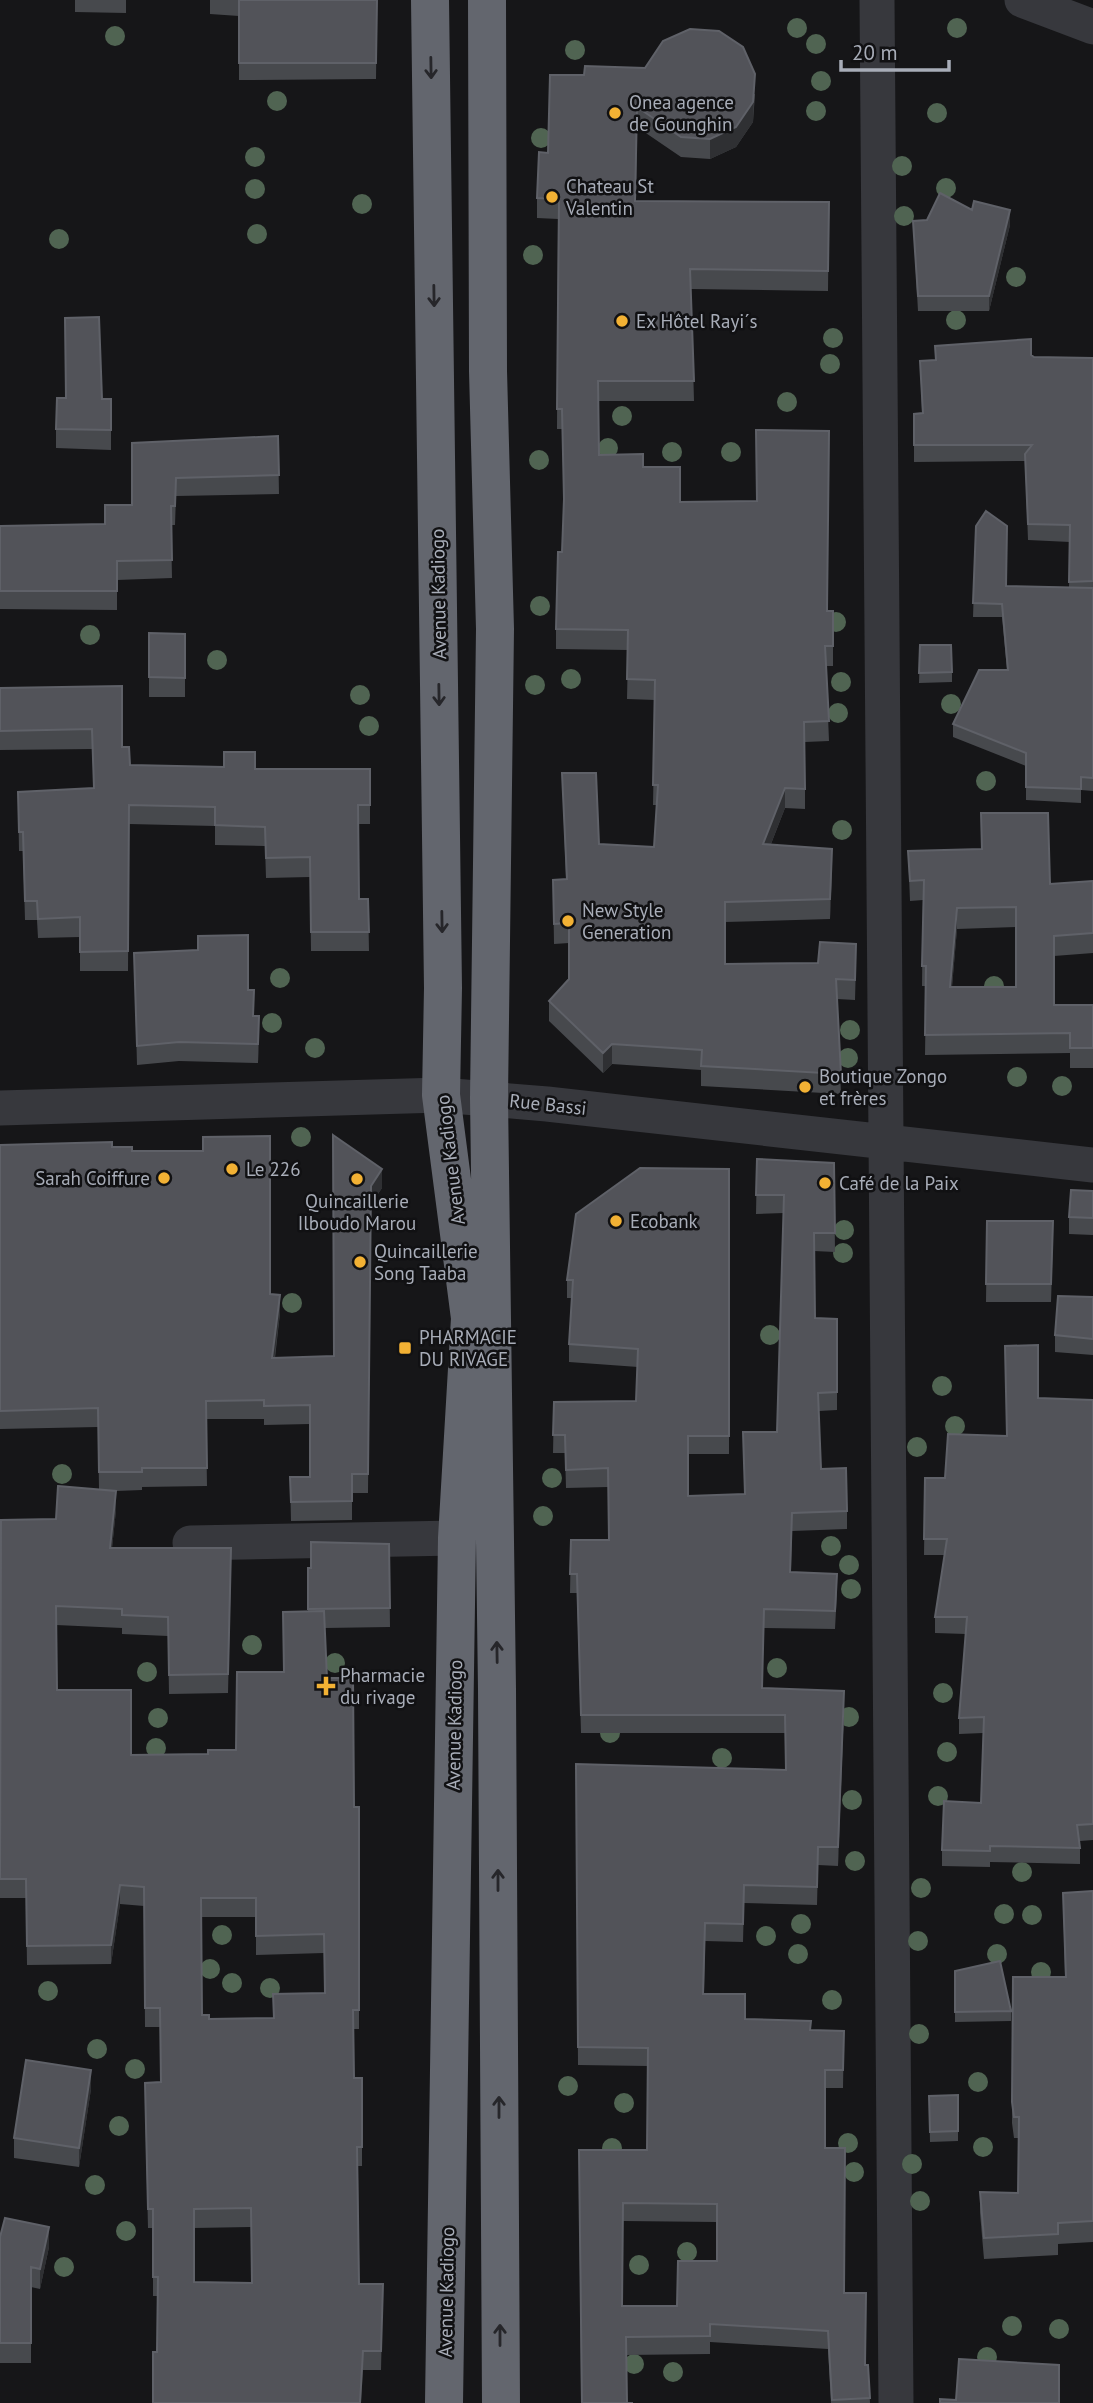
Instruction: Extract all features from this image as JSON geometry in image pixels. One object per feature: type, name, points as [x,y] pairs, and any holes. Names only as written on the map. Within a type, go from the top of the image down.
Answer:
[{"type":"highway","name":"Avenue Kadiogo","points":[[430,0],[443,988],[441,1095],[470,1318],[457,1538],[444,2403]]},
{"type":"highway","name":"Avenue Kadiogo","points":[[487,0],[488,371],[495,629],[489,1098],[497,1676],[501,2403]]},
{"type":"street","points":[[877,0],[896,2403]]},
{"type":"street","points":[[1021,0],[1093,27]]},
{"type":"street","name":"Rue Bassi","points":[[0,1108],[441,1095],[489,1098],[1093,1165]]},
{"type":"street","points":[[190,1543],[457,1538]]},
{"type":"building","points":[[239,0],[377,0],[376,63],[239,63]]},
{"type":"building","points":[[690,29],[719,31],[743,47],[755,74],[753,102],[736,127],[710,139],[681,137],[637,107],[635,201],[829,202],[828,271],[690,269],[694,381],[598,381],[599,455],[643,454],[643,467],[680,467],[680,502],[757,501],[756,430],[829,431],[827,611],[833,611],[833,646],[825,646],[829,721],[804,722],[805,789],[785,788],[763,844],[832,849],[830,899],[725,902],[725,964],[818,963],[820,942],[856,944],[855,980],[836,979],[841,1074],[701,1066],[702,1050],[612,1044],[603,1053],[549,1001],[569,979],[569,923],[554,924],[553,880],[567,879],[562,773],[596,773],[599,844],[654,847],[658,785],[653,785],[655,680],[627,679],[628,630],[556,629],[558,552],[562,552],[564,499],[562,409],[557,409],[559,199],[537,198],[539,152],[548,153],[550,75],[584,75],[585,66],[645,68],[663,41]]},
{"type":"building","points":[[940,193],[972,210],[974,201],[1010,210],[989,296],[918,296],[913,221],[927,220]]},
{"type":"building","points":[[99,317],[102,399],[111,399],[111,430],[56,429],[57,398],[66,398],[65,318]]},
{"type":"building","points":[[1031,339],[1031,355],[1034,357],[1093,358],[1093,581],[1069,582],[1070,525],[1028,524],[1025,454],[1032,445],[914,445],[914,414],[923,413],[920,361],[936,360],[935,346]]},
{"type":"building","points":[[278,436],[279,475],[176,478],[175,506],[171,506],[172,560],[117,561],[117,591],[0,591],[0,526],[105,524],[105,505],[132,505],[132,443]]},
{"type":"building","points":[[986,511],[1007,526],[1006,586],[1093,588],[1093,778],[1081,777],[1081,789],[1026,787],[1026,753],[953,724],[979,670],[1008,670],[1002,604],[973,603],[976,526]]},
{"type":"building","points":[[149,633],[185,634],[185,678],[149,677]]},
{"type":"building","points":[[920,645],[951,645],[952,672],[919,673]]},
{"type":"building","points":[[122,686],[122,747],[129,747],[130,765],[224,767],[224,752],[255,752],[255,769],[370,769],[370,805],[358,805],[359,899],[368,899],[369,932],[311,932],[310,857],[266,858],[265,827],[215,825],[215,807],[129,805],[128,951],[80,952],[80,917],[38,919],[37,901],[25,901],[23,832],[19,832],[18,792],[94,788],[92,729],[0,731],[0,688]]},
{"type":"building","points":[[981,813],[1048,813],[1050,884],[1093,881],[1093,933],[1054,936],[1054,1005],[1093,1005],[1093,1048],[1070,1048],[1070,1033],[925,1035],[926,966],[922,966],[924,880],[910,881],[908,851],[982,849]],"holes":[[[1016,907],[1016,987],[950,987],[957,908]]]},
{"type":"building","points":[[248,935],[248,990],[254,990],[253,1016],[259,1016],[258,1044],[179,1042],[137,1046],[134,953],[198,950],[198,936]]},
{"type":"building","points":[[333,1135],[382,1169],[371,1186],[368,1474],[352,1474],[352,1501],[291,1502],[290,1477],[310,1477],[310,1405],[264,1406],[264,1400],[206,1401],[207,1468],[142,1468],[142,1472],[99,1472],[98,1408],[0,1411],[0,1145],[112,1142],[112,1147],[132,1147],[132,1151],[203,1151],[203,1137],[270,1136],[270,1294],[280,1295],[272,1358],[334,1356]]},
{"type":"building","points":[[757,1159],[834,1163],[835,1233],[814,1233],[815,1318],[837,1319],[837,1392],[818,1393],[821,1469],[846,1468],[847,1511],[792,1513],[790,1572],[837,1574],[835,1611],[764,1609],[762,1688],[844,1691],[838,1847],[818,1847],[817,1887],[744,1885],[743,1924],[705,1923],[703,1994],[745,1994],[745,2019],[811,2021],[810,2030],[844,2031],[843,2070],[825,2070],[825,2148],[845,2148],[844,2293],[866,2293],[865,2365],[868,2365],[870,2398],[832,2400],[828,2331],[710,2324],[710,2336],[626,2337],[627,2403],[582,2403],[579,2150],[647,2150],[648,2048],[578,2047],[576,1764],[786,1770],[785,1715],[581,1715],[577,1574],[570,1574],[571,1540],[609,1540],[608,1468],[566,1470],[565,1435],[553,1435],[554,1402],[636,1401],[638,1349],[569,1344],[573,1280],[567,1280],[576,1214],[640,1168],[729,1169],[729,1436],[688,1436],[688,1496],[745,1494],[743,1432],[777,1432],[784,1195],[756,1195]],"holes":[[[623,2203],[717,2204],[717,2261],[678,2261],[677,2306],[622,2306]]]},
{"type":"building","points":[[1071,1190],[1093,1191],[1093,1218],[1069,1217]]},
{"type":"building","points":[[987,1221],[1053,1221],[1051,1284],[986,1284]]},
{"type":"building","points":[[1058,1296],[1093,1297],[1093,1339],[1055,1335]]},
{"type":"building","points":[[1038,1345],[1038,1398],[1093,1400],[1093,1824],[1077,1825],[1080,1848],[990,1846],[990,1851],[942,1850],[944,1801],[981,1803],[984,1717],[959,1718],[967,1617],[935,1617],[947,1539],[924,1539],[925,1478],[945,1478],[948,1434],[1007,1436],[1005,1346]]},
{"type":"building","points":[[58,1486],[116,1491],[110,1548],[231,1548],[228,1674],[169,1675],[168,1617],[122,1615],[122,1609],[56,1606],[57,1690],[131,1690],[131,1755],[208,1754],[208,1750],[236,1750],[237,1672],[284,1672],[283,1612],[324,1611],[327,1678],[353,1678],[354,1807],[359,1807],[359,2010],[353,2010],[354,2078],[362,2078],[362,2147],[357,2147],[359,2284],[383,2284],[381,2351],[363,2351],[360,2403],[153,2403],[158,2277],[153,2277],[153,2209],[148,2209],[145,2083],[161,2082],[160,2008],[145,2008],[144,1887],[120,1885],[111,1945],[27,1946],[26,1879],[0,1879],[1,1520],[56,1519]],"holes":[[[201,1898],[256,1898],[256,1936],[324,1934],[325,1993],[273,1994],[274,2018],[209,2019],[209,2015],[202,2015]],[[251,2208],[252,2283],[194,2282],[194,2209]]]},
{"type":"building","points":[[311,1542],[389,1544],[390,1608],[308,1609]]},
{"type":"building","points":[[1093,1891],[1093,2221],[1058,2223],[1058,2234],[984,2238],[980,2192],[1018,2193],[1019,2117],[1014,2117],[1012,2102],[1013,1977],[1066,1977],[1063,1893]]},
{"type":"building","points":[[1000,1961],[1011,2011],[955,2012],[955,1971]]},
{"type":"building","points":[[26,2060],[91,2070],[79,2148],[14,2138]]},
{"type":"building","points":[[958,2095],[958,2131],[930,2132],[929,2096]]},
{"type":"building","points":[[5,2218],[49,2227],[40,2269],[31,2267],[31,2343],[0,2343],[0,2237]]},
{"type":"building","points":[[959,2359],[1059,2365],[1059,2403],[940,2403],[940,2399],[956,2400]]},
{"type":"place","name":"Onea agence de Gounghin","points":[[615,113]]},
{"type":"place","name":"Chateau St Valentin","points":[[552,197]]},
{"type":"place","name":"Ex Hôtel Rayi´s","points":[[622,321]]},
{"type":"place","name":"New Style Generation","points":[[568,921]]},
{"type":"place","name":"Boutique Zongo et frères","points":[[805,1087]]},
{"type":"place","name":"Le 226","points":[[232,1169]]},
{"type":"place","name":"Sarah Coiffure","points":[[164,1178]]},
{"type":"place","name":"Quincaillerie Ilboudo Marou","points":[[357,1179]]},
{"type":"place","name":"Café de la Paix","points":[[825,1183]]},
{"type":"place","name":"Ecobank","points":[[616,1221]]},
{"type":"place","name":"Quincaillerie Song Taaba","points":[[360,1262]]},
{"type":"place","name":"PHARMACIE DU RIVAGE","points":[[405,1348]]},
{"type":"place","name":"Pharmacie du rivage","points":[[326,1686]]}]
